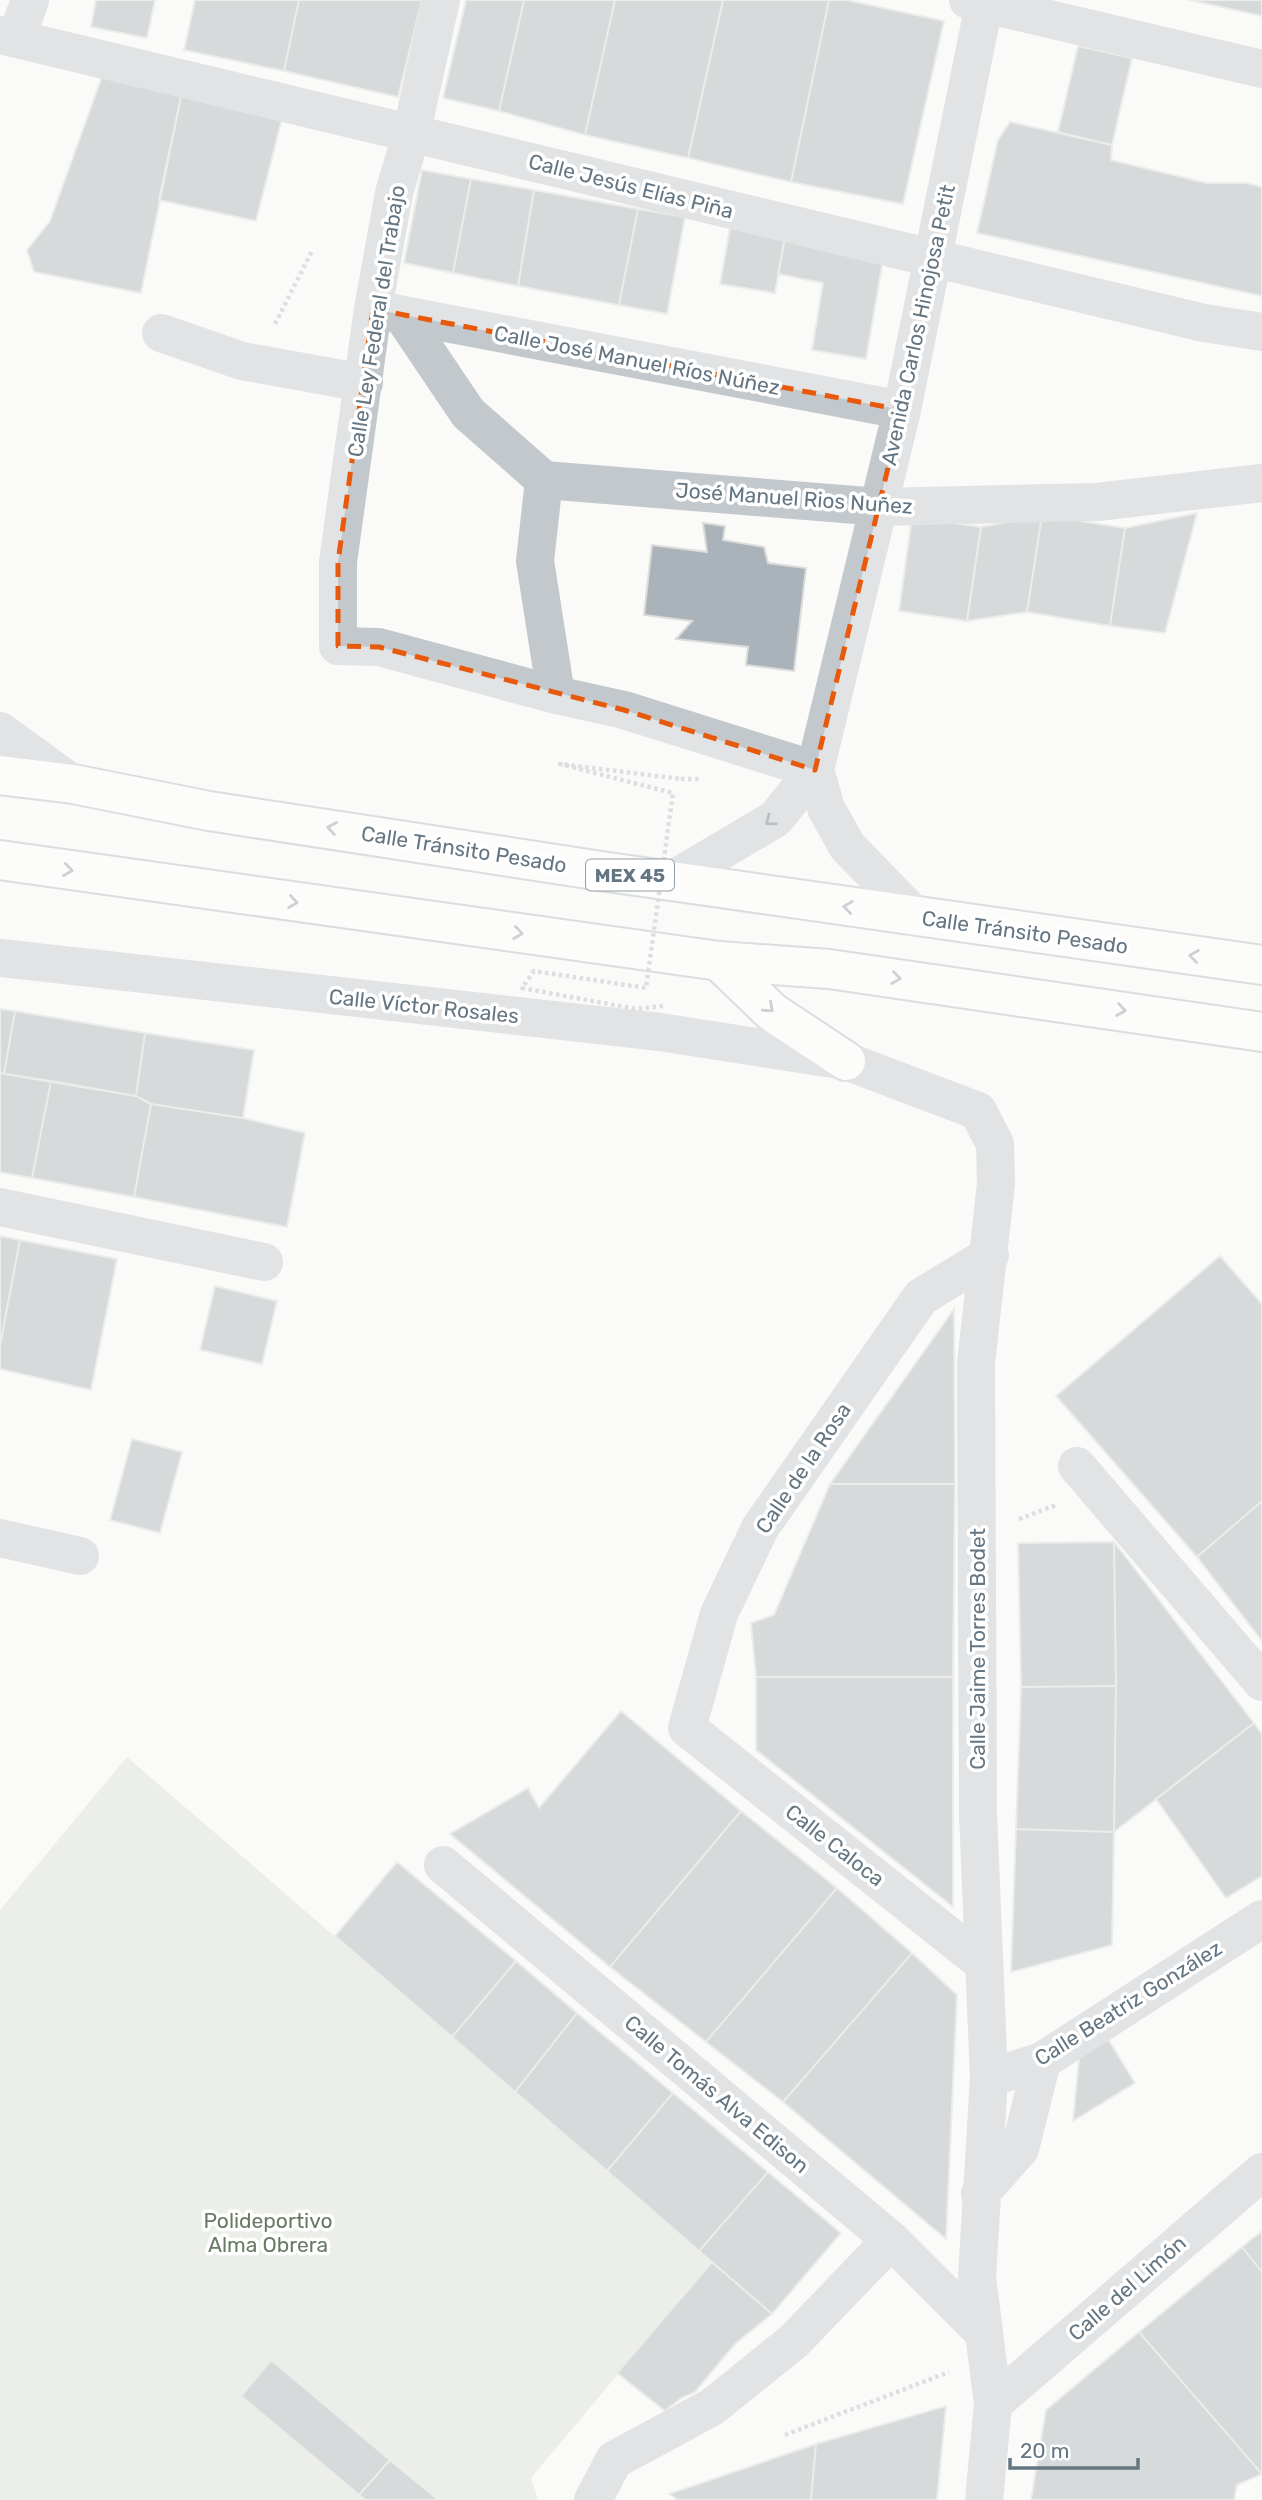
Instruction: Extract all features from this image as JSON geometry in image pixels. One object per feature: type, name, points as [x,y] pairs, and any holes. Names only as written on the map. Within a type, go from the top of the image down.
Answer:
[{"type":"main road","name":"Calle Tránsito Pesado","points":[[0,775],[73,784],[209,811],[670,881],[1262,965]]},
{"type":"main road","points":[[0,860],[719,961],[829,969],[1262,1032]]},
{"type":"main road","points":[[719,961],[772,1012],[846,1060]]},
{"type":"street","points":[[8,37],[30,0]]},
{"type":"street","name":"Calle Ley Federal del Trabajo","points":[[442,0],[411,135],[394,193],[387,312],[364,383],[338,562],[338,646],[379,647],[556,695]]},
{"type":"street","points":[[979,1],[1262,69]]},
{"type":"street","name":"Avenida Carlos Hinojosa Petit","points":[[815,770],[902,410],[933,257],[979,1]]},
{"type":"street","name":"Calle Jesús Elías Piña","points":[[8,37],[1204,323],[1262,332]]},
{"type":"street","points":[[387,312],[468,413],[544,480],[535,561],[556,695],[647,716],[815,770]]},
{"type":"street","name":"Calle José Manuel Ríos Núñez","points":[[387,312],[902,410]]},
{"type":"street","points":[[161,334],[242,361],[364,383]]},
{"type":"street","name":"José Manuel Rios Nuñez","points":[[544,480],[880,507],[1097,502],[1262,483]]},
{"type":"street","points":[[0,731],[73,784]]},
{"type":"street","points":[[670,881],[775,819],[815,770]]},
{"type":"street","points":[[815,770],[826,808],[847,846],[916,916]]},
{"type":"street","name":"Calle Víctor Rosales","points":[[0,958],[660,1032],[846,1060]]},
{"type":"street","name":"Calle Jaime Torres Bodet","points":[[846,1060],[978,1111],[995,1144],[996,1184],[990,1255],[976,1363],[978,1814],[989,2078],[976,2277],[993,2404],[984,2500]]},
{"type":"street","points":[[0,1207],[264,1262]]},
{"type":"street","name":"Calle de la Rosa","points":[[687,1728],[719,1614],[760,1528],[921,1297],[990,1255]]},
{"type":"street","points":[[1077,1466],[1262,1682]]},
{"type":"street","points":[[0,1538],[80,1556]]},
{"type":"street","name":"Calle Caloca","points":[[687,1728],[983,1963]]},
{"type":"street","name":"Calle Tomás Alva Edison","points":[[443,1865],[891,2240],[984,2346]]},
{"type":"street","name":"Calle Beatriz González","points":[[989,2078],[1042,2061],[1262,1919]]},
{"type":"street","points":[[980,2194],[1020,2149],[1042,2061]]},
{"type":"street","name":"Calle del Limón","points":[[993,2404],[1262,2172]]},
{"type":"street","points":[[603,2497],[614,2460],[712,2407],[794,2340],[891,2240]]},
{"type":"path","points":[[242,361],[275,325],[313,248]]},
{"type":"path","points":[[663,1006],[636,1009],[522,988],[534,971],[646,988],[673,793],[560,764],[681,779]]},
{"type":"path","points":[[976,1576],[1008,1524],[1054,1505],[1116,1511]]},
{"type":"path","points":[[785,2435],[935,2376],[984,2346]]},
{"type":"highlighted area","points":[[373,309],[902,410],[815,770],[624,710],[379,647],[338,646],[338,562]]},
{"type":"green space","name":"Polideportivo Alma Obrera","points":[[127,1757],[712,2262],[531,2478],[538,2500],[0,2500],[0,1910]]},
{"type":"building","points":[[96,0],[155,0],[147,38],[91,27]]},
{"type":"building","points":[[195,0],[299,0],[284,71],[184,50]]},
{"type":"building","points":[[299,0],[422,0],[398,97],[284,71]]},
{"type":"building","points":[[466,0],[524,0],[499,111],[443,98]]},
{"type":"building","points":[[524,0],[615,0],[585,135],[499,111]]},
{"type":"building","points":[[615,0],[723,0],[688,158],[585,135]]},
{"type":"building","points":[[723,0],[829,0],[791,182],[688,158]]},
{"type":"building","points":[[829,0],[846,0],[944,21],[903,204],[791,182]]},
{"type":"building","points":[[1189,0],[1262,0],[1262,16]]},
{"type":"building","points":[[1078,46],[1132,58],[1112,145],[1058,132]]},
{"type":"building","points":[[103,74],[182,92],[141,293],[34,272],[27,250],[50,221]]},
{"type":"building","points":[[182,92],[283,115],[256,221],[159,200]]},
{"type":"building","points":[[1010,122],[1112,145],[1111,160],[1206,183],[1247,183],[1262,187],[1262,296],[977,233],[998,140]]},
{"type":"building","points":[[422,170],[471,179],[453,273],[404,263]]},
{"type":"building","points":[[471,179],[534,190],[518,286],[453,273]]},
{"type":"building","points":[[534,190],[638,209],[619,305],[518,286]]},
{"type":"building","points":[[638,209],[685,217],[667,314],[619,305]]},
{"type":"building","points":[[730,228],[785,237],[775,293],[720,284]]},
{"type":"building","points":[[785,237],[884,255],[866,359],[812,350],[823,283],[778,274]]},
{"type":"building","points":[[1197,513],[1165,633],[1110,626],[1125,528]]},
{"type":"building","points":[[1042,515],[1027,612],[967,621],[981,527]]},
{"type":"building","points":[[1042,515],[1125,528],[1110,626],[1027,612]]},
{"type":"building","points":[[912,517],[981,527],[967,621],[899,611]]},
{"type":"building","points":[[703,523],[725,526],[723,540],[764,547],[768,563],[806,568],[794,671],[746,665],[748,647],[676,639],[692,621],[644,615],[652,545],[707,552]]},
{"type":"building","points":[[0,1009],[15,1011],[4,1074],[0,1073]]},
{"type":"building","points":[[15,1011],[145,1033],[136,1096],[4,1074]]},
{"type":"building","points":[[145,1033],[254,1050],[243,1118],[151,1104],[136,1096]]},
{"type":"building","points":[[0,1073],[51,1081],[32,1178],[0,1172]]},
{"type":"building","points":[[51,1081],[136,1096],[151,1104],[134,1197],[32,1178]]},
{"type":"building","points":[[151,1104],[243,1118],[305,1133],[287,1227],[134,1197]]},
{"type":"building","points":[[0,1236],[20,1240],[0,1346]]},
{"type":"building","points":[[20,1240],[117,1259],[91,1390],[0,1369],[0,1346]]},
{"type":"building","points":[[1220,1256],[1262,1304],[1262,1501],[1197,1557],[1056,1396]]},
{"type":"building","points":[[215,1286],[277,1301],[262,1364],[200,1350]]},
{"type":"building","points":[[954,1309],[955,1484],[830,1484]]},
{"type":"building","points":[[132,1439],[182,1452],[160,1533],[110,1520]]},
{"type":"building","points":[[830,1484],[955,1484],[953,1677],[756,1677],[751,1623],[774,1615]]},
{"type":"building","points":[[1262,1501],[1262,1641],[1197,1557]]},
{"type":"building","points":[[1114,1542],[1254,1723],[1114,1832],[1116,1686]]},
{"type":"building","points":[[1114,1542],[1116,1686],[1021,1687],[1018,1543]]},
{"type":"building","points":[[756,1677],[953,1677],[953,1907],[756,1750]]},
{"type":"building","points":[[1116,1686],[1114,1832],[1016,1829],[1021,1687]]},
{"type":"building","points":[[621,1711],[741,1811],[610,1967],[450,1834],[528,1788],[539,1808]]},
{"type":"building","points":[[1254,1723],[1262,1734],[1262,1876],[1226,1898],[1156,1799]]},
{"type":"building","points":[[741,1811],[837,1888],[706,2042],[610,1967]]},
{"type":"building","points":[[1016,1829],[1114,1832],[1112,1945],[1011,1972]]},
{"type":"building","points":[[397,1862],[516,1961],[452,2037],[335,1936]]},
{"type":"building","points":[[837,1888],[912,1953],[783,2102],[706,2042]]},
{"type":"building","points":[[912,1953],[957,1995],[946,2239],[783,2102]]},
{"type":"building","points":[[516,1961],[577,2013],[515,2092],[452,2037]]},
{"type":"building","points":[[577,2013],[673,2093],[607,2171],[515,2092]]},
{"type":"building","points":[[1105,2034],[1135,2083],[1073,2121],[1080,2049]]},
{"type":"building","points":[[673,2093],[768,2172],[699,2251],[607,2171]]},
{"type":"building","points":[[768,2172],[841,2233],[772,2314],[699,2251]]},
{"type":"building","points":[[1262,2231],[1262,2272],[1242,2247]]},
{"type":"building","points":[[1242,2247],[1262,2272],[1262,2474],[1139,2332]]},
{"type":"building","points":[[712,2262],[772,2314],[735,2344],[695,2392],[681,2398],[665,2411],[617,2373]]},
{"type":"building","points":[[1139,2332],[1262,2474],[1237,2485],[1234,2500],[1031,2500],[1046,2410]]},
{"type":"building","points":[[271,2360],[390,2460],[359,2495],[241,2396]]},
{"type":"building","points":[[946,2406],[937,2500],[811,2500],[816,2444]]},
{"type":"building","points":[[816,2444],[811,2500],[678,2500],[669,2494]]},
{"type":"building","points":[[390,2460],[436,2498],[365,2500],[359,2495]]}]
